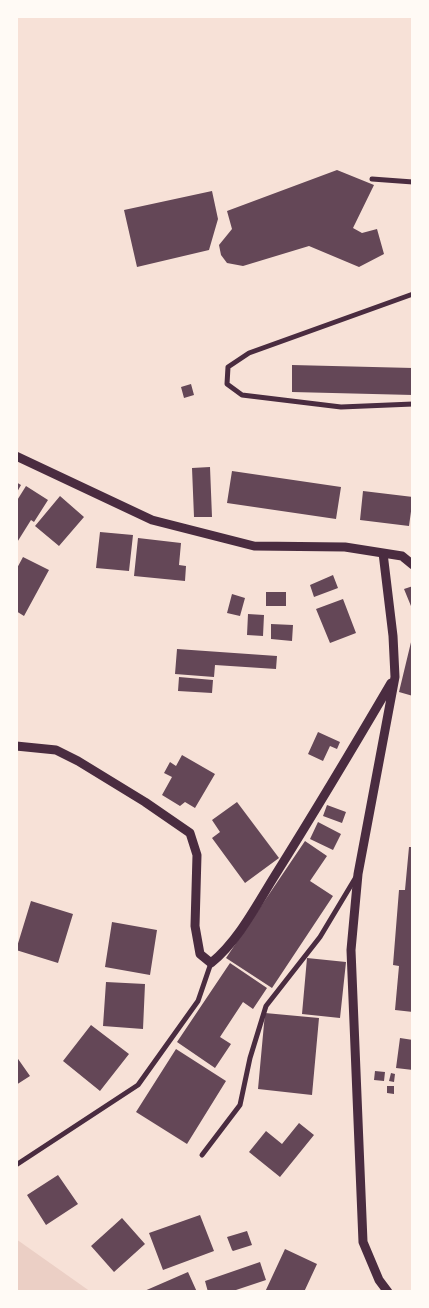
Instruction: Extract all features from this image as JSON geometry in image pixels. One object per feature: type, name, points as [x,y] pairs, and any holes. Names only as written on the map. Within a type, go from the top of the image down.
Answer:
[{"type":"street","points":[[372,179],[413,182]]},
{"type":"street","points":[[413,294],[249,353],[228,367],[227,384],[242,396],[341,407],[413,404]]},
{"type":"street","points":[[16,456],[152,520],[254,546],[345,547],[402,556],[413,565]]},
{"type":"street","points":[[383,553],[393,636],[395,677],[358,874],[351,950],[363,1242],[378,1280],[388,1292]]},
{"type":"street","points":[[16,1164],[138,1085],[198,1001],[211,963],[219,957],[243,926],[320,804],[395,677]]},
{"type":"street","points":[[16,746],[56,750],[145,802],[190,833],[197,855],[195,926],[200,954],[211,963]]},
{"type":"street","points":[[202,1155],[240,1105],[250,1058],[266,1006],[320,937],[358,874]]},
{"type":"shaded area","points":[[16,1239],[91,1292],[16,1292]]},
{"type":"building","points":[[337,170],[374,185],[353,228],[362,233],[377,229],[384,254],[359,267],[309,246],[243,266],[227,263],[221,255],[219,245],[232,229],[227,211]]},
{"type":"building","points":[[212,191],[218,219],[209,250],[137,267],[124,210]]},
{"type":"building","points":[[292,365],[413,368],[413,395],[292,392]]},
{"type":"building","points":[[191,384],[194,395],[184,398],[181,387]]},
{"type":"building","points":[[210,467],[212,517],[194,517],[192,468]]},
{"type":"building","points":[[232,471],[341,487],[336,519],[227,503]]},
{"type":"building","points":[[16,482],[21,485],[16,494]]},
{"type":"building","points":[[26,486],[48,500],[34,522],[31,520],[16,544],[16,502]]},
{"type":"building","points":[[363,491],[413,497],[409,526],[360,520]]},
{"type":"building","points":[[60,496],[84,517],[59,546],[35,526]]},
{"type":"building","points":[[100,532],[133,535],[129,571],[96,568]]},
{"type":"building","points":[[138,538],[181,543],[179,565],[186,566],[185,581],[134,576]]},
{"type":"building","points":[[23,557],[49,570],[24,616],[16,611],[16,570]]},
{"type":"building","points":[[333,575],[338,588],[314,597],[310,585]]},
{"type":"building","points":[[413,586],[413,611],[404,589]]},
{"type":"building","points":[[266,592],[286,592],[286,606],[266,606]]},
{"type":"building","points":[[232,594],[245,598],[240,616],[227,613]]},
{"type":"building","points":[[343,599],[356,633],[330,643],[316,609]]},
{"type":"building","points":[[248,614],[264,615],[263,636],[247,635]]},
{"type":"building","points":[[271,624],[293,625],[292,641],[271,639]]},
{"type":"building","points":[[413,638],[413,696],[399,692]]},
{"type":"building","points":[[177,649],[277,656],[276,669],[215,665],[214,677],[175,674]]},
{"type":"building","points":[[179,677],[213,680],[212,693],[178,691]]},
{"type":"building","points":[[318,732],[340,742],[337,749],[330,746],[323,761],[308,754]]},
{"type":"building","points":[[182,755],[215,774],[195,808],[185,802],[180,806],[162,795],[172,777],[164,773],[170,762],[176,766]]},
{"type":"building","points":[[237,802],[279,858],[245,883],[212,838],[220,832],[212,820]]},
{"type":"building","points":[[327,805],[346,812],[342,823],[323,816]]},
{"type":"building","points":[[318,822],[341,834],[333,850],[310,839]]},
{"type":"building","points":[[305,841],[327,856],[310,881],[333,896],[272,988],[226,958]]},
{"type":"building","points":[[409,847],[413,847],[413,1012],[395,1010],[399,966],[393,965],[399,890],[405,890]]},
{"type":"building","points":[[31,901],[73,914],[58,963],[16,950]]},
{"type":"building","points":[[112,922],[157,930],[150,975],[105,967]]},
{"type":"building","points":[[307,958],[346,962],[340,1018],[302,1014]]},
{"type":"building","points":[[230,963],[267,988],[253,1009],[243,1002],[220,1037],[231,1044],[215,1068],[177,1042]]},
{"type":"building","points":[[106,982],[145,984],[143,1029],[103,1026]]},
{"type":"building","points":[[265,1013],[319,1018],[312,1095],[258,1089]]},
{"type":"building","points":[[91,1025],[129,1054],[100,1091],[63,1061]]},
{"type":"building","points":[[400,1038],[413,1040],[413,1070],[396,1068]]},
{"type":"building","points":[[176,1049],[226,1081],[187,1144],[136,1112]]},
{"type":"building","points":[[16,1056],[30,1076],[16,1085]]},
{"type":"building","points":[[375,1071],[385,1072],[384,1081],[374,1080]]},
{"type":"building","points":[[391,1073],[395,1074],[394,1082],[389,1081]]},
{"type":"building","points":[[387,1086],[394,1086],[394,1094],[387,1093]]},
{"type":"building","points":[[299,1123],[314,1135],[280,1177],[249,1152],[266,1131],[282,1144]]},
{"type":"building","points":[[58,1175],[78,1204],[46,1225],[27,1195]]},
{"type":"building","points":[[200,1215],[214,1251],[163,1270],[149,1233]]},
{"type":"building","points":[[122,1218],[145,1244],[114,1272],[91,1246]]},
{"type":"building","points":[[247,1231],[252,1245],[233,1251],[227,1237]]},
{"type":"building","points":[[285,1249],[317,1264],[304,1292],[265,1292]]},
{"type":"building","points":[[260,1262],[266,1280],[230,1292],[208,1292],[205,1281]]},
{"type":"building","points":[[188,1272],[197,1292],[142,1292]]}]
